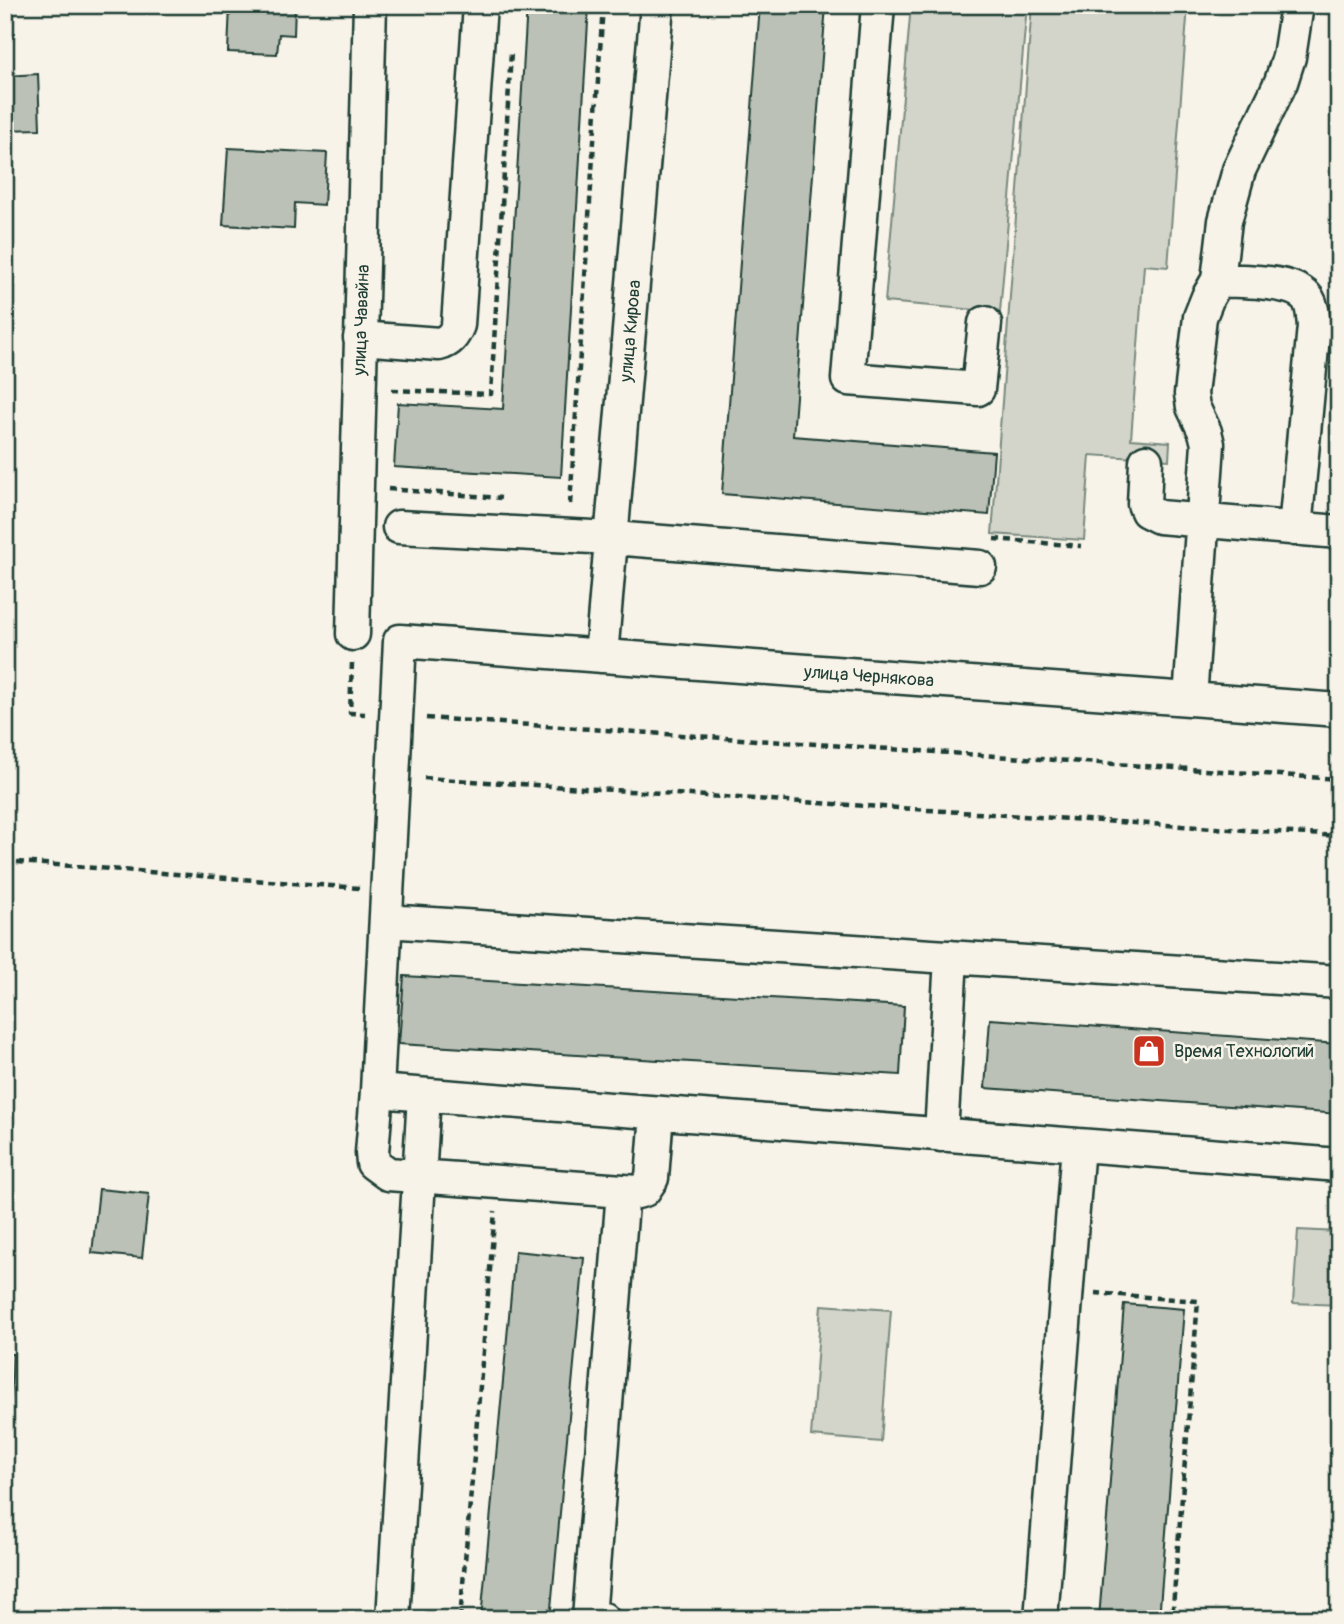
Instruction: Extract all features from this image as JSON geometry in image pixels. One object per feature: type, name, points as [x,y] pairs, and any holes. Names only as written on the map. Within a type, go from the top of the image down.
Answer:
[{"type":"street","name":"улица Чавайна","points":[[353,634],[370,5]]},
{"type":"street","points":[[360,338],[439,344],[455,333],[458,325],[480,5]]},
{"type":"street","name":"улица Кирова","points":[[601,656],[657,5]]},
{"type":"street","points":[[878,5],[848,379],[978,389],[985,323]]},
{"type":"street","points":[[1189,699],[1208,444],[1193,407],[1191,394],[1200,317],[1218,280],[1225,221],[1239,170],[1281,82],[1295,32],[1297,5]]},
{"type":"street","points":[[1218,280],[1285,285],[1298,290],[1308,299],[1313,312],[1295,529]]},
{"type":"street","points":[[1146,461],[1143,496],[1147,511],[1159,517],[1339,532]]},
{"type":"street","points":[[399,527],[612,538],[980,567]]},
{"type":"street","name":"улица Чернякова","points":[[396,716],[400,641],[1339,709]]},
{"type":"street","points":[[396,716],[373,1163],[388,1174],[623,1191],[644,1190],[652,1178],[657,1113]]},
{"type":"street","points":[[387,905],[951,957],[1339,982]]},
{"type":"street","points":[[941,1135],[951,957]]},
{"type":"street","points":[[377,1091],[1339,1165]]},
{"type":"street","points":[[393,1619],[424,1095]]},
{"type":"street","points":[[1041,1619],[1078,1145]]},
{"type":"street","points":[[603,1619],[589,1618],[623,1191]]},
{"type":"path","points":[[570,504],[603,5]]},
{"type":"path","points":[[353,634],[350,713],[1339,779]]},
{"type":"path","points":[[393,776],[1339,836]]},
{"type":"path","points":[[5,861],[387,905]]},
{"type":"path","points":[[460,1619],[498,1182]]},
{"type":"path","points":[[1067,1291],[1198,1301],[1172,1619]]},
{"type":"shaded area","points":[[911,5],[1027,5],[1000,312],[885,302]]},
{"type":"shaded area","points":[[1032,5],[1188,5],[1168,267],[1144,265],[1131,439],[1170,442],[1169,460],[1090,455],[1084,540],[992,534]]},
{"type":"shaded area","points":[[1298,1230],[1339,1232],[1339,1305],[1293,1303]]},
{"type":"shaded area","points":[[821,1305],[891,1310],[881,1442],[811,1436]]},
{"type":"building","points":[[230,5],[295,5],[294,35],[279,34],[277,54],[228,52]]},
{"type":"building","points":[[527,5],[589,5],[561,477],[394,467],[398,403],[503,409]]},
{"type":"building","points":[[760,5],[826,5],[793,436],[994,452],[989,515],[722,494]]},
{"type":"building","points":[[38,74],[40,129],[5,130],[5,76]]},
{"type":"building","points":[[228,148],[327,153],[324,205],[295,203],[294,229],[223,225]]},
{"type":"building","points":[[7,231],[7,260],[5,260]]},
{"type":"building","points":[[1339,393],[1339,437],[1335,436]]},
{"type":"building","points":[[5,395],[9,395],[8,436],[5,435]]},
{"type":"building","points":[[404,976],[904,1006],[900,1075],[399,1044]]},
{"type":"building","points":[[990,1019],[1339,1044],[1339,1114],[985,1088]]},
{"type":"building","points":[[99,1189],[149,1194],[142,1258],[92,1253]]},
{"type":"building","points":[[515,1251],[584,1258],[550,1619],[481,1619]]},
{"type":"building","points":[[1124,1304],[1184,1309],[1159,1619],[1099,1619]]},
{"type":"building","points":[[5,1354],[13,1354],[10,1421],[5,1421]]},
{"type":"place","name":"Время Технологий","points":[[1149,1051]]}]
